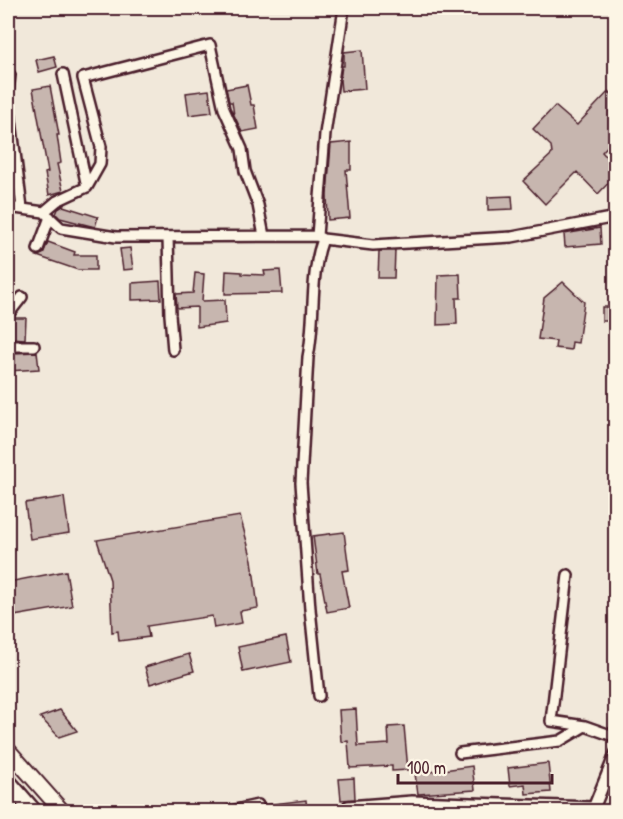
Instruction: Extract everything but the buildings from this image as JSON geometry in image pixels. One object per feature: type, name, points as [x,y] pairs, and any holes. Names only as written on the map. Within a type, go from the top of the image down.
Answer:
[{"type":"highway","points":[[8,782],[34,812]]},
{"type":"main road","points":[[8,750],[63,812]]},
{"type":"street","points":[[319,696],[301,483],[308,357],[312,339],[320,237],[325,134],[344,8]]},
{"type":"street","points":[[38,249],[47,214],[57,201],[87,187],[100,164],[101,147],[83,78],[210,45],[224,109],[242,149],[245,171],[258,205],[264,236]]},
{"type":"street","points":[[63,74],[87,187]]},
{"type":"street","points":[[8,92],[10,75]]},
{"type":"street","points":[[8,97],[22,208]]},
{"type":"street","points":[[8,207],[47,214],[61,228],[116,237],[320,237],[373,245],[512,237],[615,217]]},
{"type":"street","points":[[168,237],[173,350]]},
{"type":"street","points":[[8,312],[11,312],[22,297]]},
{"type":"street","points":[[8,346],[34,346]]},
{"type":"street","points":[[568,575],[551,721],[585,726],[615,737]]},
{"type":"street","points":[[460,753],[560,741],[585,726]]},
{"type":"street","points":[[348,806],[412,801],[593,809],[615,753]]},
{"type":"street","points":[[226,812],[258,805]]}]
